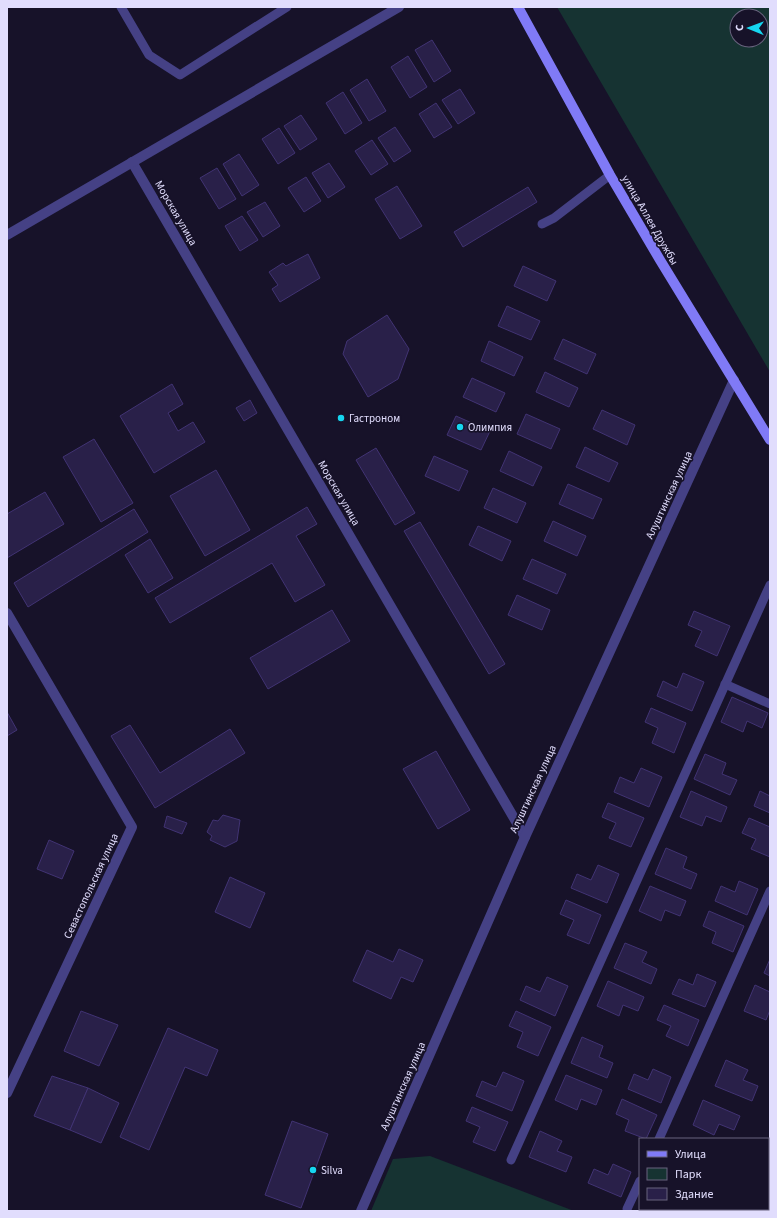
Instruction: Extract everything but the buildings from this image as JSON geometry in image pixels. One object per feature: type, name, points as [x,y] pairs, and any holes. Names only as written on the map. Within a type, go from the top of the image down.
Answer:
[{"type":"main road","name":"улица Аллея Дружбы","points":[[518,7],[610,175],[770,440]]},
{"type":"street","points":[[7,236],[399,7]]},
{"type":"street","name":"Морская улица","points":[[132,162],[525,836]]},
{"type":"street","name":"Алуштинская улица","points":[[362,1211],[525,836],[734,380]]},
{"type":"street","name":"Севастопольская улица","points":[[7,613],[132,827],[7,1093]]},
{"type":"lane","points":[[121,7],[150,55],[180,75],[288,7]]},
{"type":"lane","points":[[542,224],[554,218],[610,175]]},
{"type":"lane","points":[[511,1160],[770,585]]},
{"type":"lane","points":[[725,684],[770,704]]},
{"type":"lane","points":[[659,1138],[770,891]]},
{"type":"lane","points":[[628,1209],[639,1184]]},
{"type":"green space","points":[[557,7],[770,7],[770,372]]},
{"type":"green space","points":[[430,1156],[574,1211],[371,1211],[393,1159]]},
{"type":"place","name":"Гастроном","points":[[341,418]]},
{"type":"place","name":"Олимпия","points":[[460,427]]},
{"type":"place","name":"Silva","points":[[313,1170]]}]
